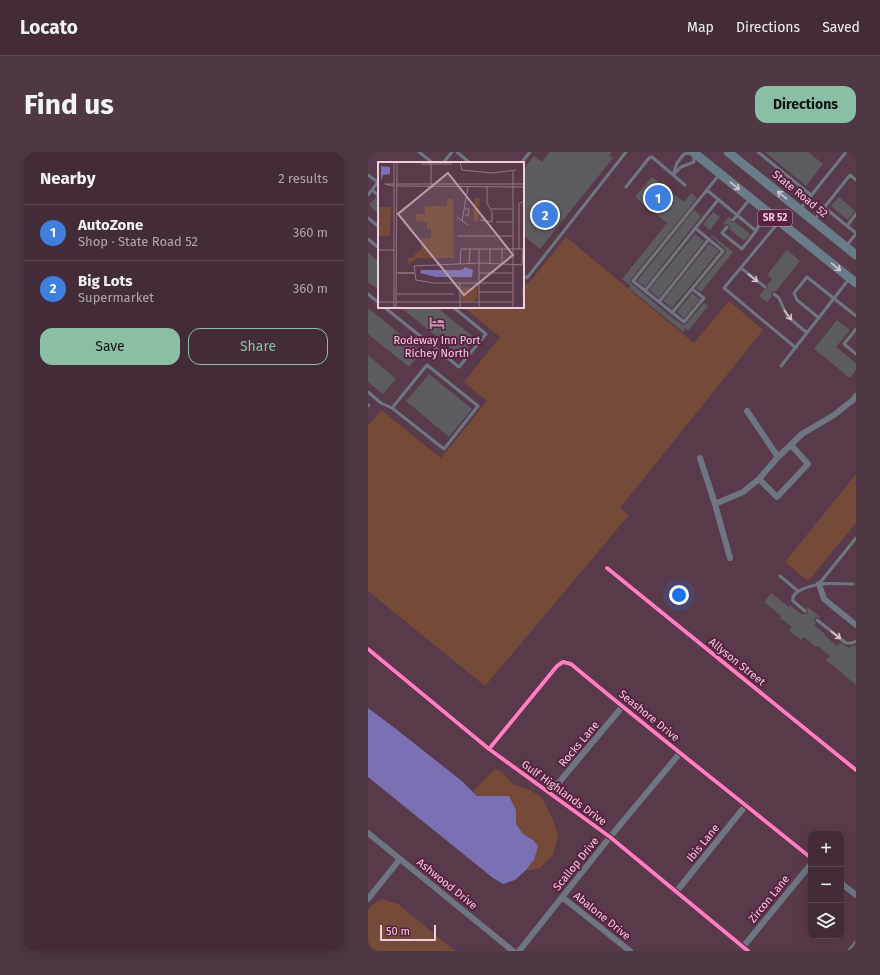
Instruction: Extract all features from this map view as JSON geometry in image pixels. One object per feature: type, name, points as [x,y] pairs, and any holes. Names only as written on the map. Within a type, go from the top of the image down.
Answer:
[{"type":"main road","name":"SR 52","points":[[693,152],[853,281]]},
{"type":"main road","name":"State Road 52","points":[[732,153],[856,255]]},
{"type":"street","points":[[715,504],[744,492],[759,479],[778,457],[802,434],[834,415],[856,396]]},
{"type":"street","points":[[747,411],[778,457]]},
{"type":"street","points":[[759,479],[777,497],[808,464],[791,445]]},
{"type":"street","points":[[700,458],[730,558]]},
{"type":"street","name":"Allyson Street","points":[[607,568],[856,770]]},
{"type":"street","points":[[819,584],[824,599],[856,625]]},
{"type":"street","name":"Gulf Highlands Drive","points":[[368,649],[489,749],[610,838],[746,949]]},
{"type":"street","name":"Seashore Drive","points":[[489,749],[557,666],[563,662],[571,664],[808,856]]},
{"type":"street","name":"Rocks Lane","points":[[550,794],[622,706]]},
{"type":"street","name":"Scallop Drive","points":[[519,951],[680,753]]},
{"type":"street","name":"Ibis Lane","points":[[676,892],[746,805]]},
{"type":"street","name":"Ashwood Drive","points":[[368,833],[513,951]]},
{"type":"street","points":[[368,899],[400,859]]},
{"type":"street","name":"Zircon Lane","points":[[746,949],[809,867]]},
{"type":"street","points":[[844,885],[856,895]]},
{"type":"street","name":"Abalone Drive","points":[[562,897],[630,951]]},
{"type":"street","points":[[851,951],[856,945]]},
{"type":"lane","points":[[419,152],[432,162]]},
{"type":"lane","points":[[444,162],[452,152]]},
{"type":"lane","points":[[457,152],[469,162]]},
{"type":"lane","points":[[522,162],[530,152]]},
{"type":"lane","points":[[524,276],[527,278],[626,152]]},
{"type":"lane","points":[[693,152],[694,162],[681,167],[673,175],[677,163],[684,154],[693,152]]},
{"type":"lane","points":[[758,152],[811,195]]},
{"type":"lane","points":[[800,210],[846,152]]},
{"type":"lane","points":[[626,187],[652,157],[685,185]]},
{"type":"lane","points":[[368,174],[378,183],[368,195]]},
{"type":"lane","points":[[692,289],[704,298],[684,322],[633,281],[720,174]]},
{"type":"lane","points":[[814,221],[850,175],[856,180]]},
{"type":"lane","points":[[372,190],[378,195]]},
{"type":"lane","points":[[707,190],[756,231]]},
{"type":"lane","points":[[733,220],[751,198]]},
{"type":"lane","points":[[645,291],[718,200]]},
{"type":"lane","points":[[824,207],[856,234],[846,247]]},
{"type":"lane","points":[[727,227],[722,233],[742,249],[768,212]]},
{"type":"lane","points":[[847,226],[856,214]]},
{"type":"lane","points":[[368,218],[378,226]]},
{"type":"lane","points":[[779,221],[724,288],[796,348]]},
{"type":"lane","points":[[672,313],[723,251],[695,228]]},
{"type":"lane","points":[[368,239],[378,247]]},
{"type":"lane","points":[[659,302],[709,239]]},
{"type":"lane","points":[[741,268],[766,288]]},
{"type":"lane","points":[[819,318],[797,300],[794,293],[807,277],[856,316]]},
{"type":"lane","points":[[781,366],[834,299],[853,281]]},
{"type":"lane","points":[[368,294],[378,302]]},
{"type":"lane","points":[[774,294],[779,298],[787,316],[807,333]]},
{"type":"lane","points":[[385,308],[459,367],[486,334],[453,308]]},
{"type":"lane","points":[[856,329],[844,344],[856,354]]},
{"type":"lane","points":[[368,392],[381,403],[392,408],[444,450],[478,406],[426,365],[392,408]]},
{"type":"lane","points":[[819,584],[856,538]]},
{"type":"lane","points":[[780,576],[798,590]]},
{"type":"lane","points":[[806,611],[792,599],[798,590],[819,584],[853,584]]},
{"type":"lane","points":[[817,620],[846,643],[856,641]]},
{"type":"shaded area","points":[[566,237],[694,343],[729,301],[763,330],[620,508],[629,515],[485,686],[368,591],[368,426],[381,410],[441,458],[487,401],[464,382],[500,337],[464,308],[524,308],[524,282],[528,284]]},
{"type":"shaded area","points":[[856,474],[856,523],[808,581],[785,562]]},
{"type":"shaded area","points":[[368,708],[463,782],[477,796],[509,796],[516,810],[516,824],[523,834],[533,840],[538,846],[534,860],[525,871],[515,880],[503,884],[493,878],[368,777]]},
{"type":"shaded area","points":[[495,769],[502,772],[514,785],[528,789],[541,797],[552,817],[558,836],[553,855],[540,868],[525,871],[534,860],[533,840],[523,834],[516,824],[516,810],[477,796],[473,791]]},
{"type":"shaded area","points":[[382,899],[398,904],[455,951],[368,951],[368,910],[372,905]]},
{"type":"building","points":[[550,152],[612,152],[609,155],[613,158],[540,249],[524,236],[524,169],[534,156],[542,162]]},
{"type":"building","points":[[765,152],[808,152],[823,164],[806,186]]},
{"type":"building","points":[[652,177],[684,202],[691,193],[697,198],[630,282],[670,316],[683,325],[686,324],[704,303],[708,306],[688,331],[686,328],[683,332],[629,288],[631,286],[622,279],[667,223],[635,197]]},
{"type":"building","points":[[376,197],[378,198],[378,213],[369,205]]},
{"type":"building","points":[[839,197],[855,211],[848,220],[831,206]]},
{"type":"building","points":[[694,210],[701,216],[645,287],[637,281]]},
{"type":"building","points":[[713,212],[720,217],[710,230],[703,224]]},
{"type":"building","points":[[729,217],[731,218],[731,222],[735,222],[750,234],[744,241],[729,229],[729,225],[723,224]]},
{"type":"building","points":[[695,234],[704,241],[659,298],[649,290]]},
{"type":"building","points":[[712,235],[733,252],[701,292],[696,288],[726,252],[725,249],[711,236]]},
{"type":"building","points":[[709,244],[719,251],[672,308],[663,301]]},
{"type":"building","points":[[787,250],[800,261],[776,291],[772,292],[772,296],[767,302],[759,296],[764,290],[767,289],[767,285],[772,279],[767,275]]},
{"type":"building","points":[[368,253],[378,260],[378,289],[368,282]]},
{"type":"building","points":[[692,293],[700,299],[684,318],[677,312]]},
{"type":"building","points":[[368,308],[422,352],[409,367],[368,334]]},
{"type":"building","name":"Rodeway Inn Port Richey North","points":[[401,308],[437,308],[475,338],[461,356]]},
{"type":"building","points":[[837,320],[850,330],[836,347],[856,363],[856,370],[850,378],[814,349]]},
{"type":"building","points":[[368,355],[396,379],[383,394],[368,382]]},
{"type":"building","points":[[429,374],[472,409],[449,437],[406,401]]},
{"type":"building","points":[[771,593],[789,607],[790,605],[802,615],[808,613],[808,607],[820,617],[815,618],[814,621],[816,623],[814,625],[837,646],[840,642],[849,648],[856,645],[856,685],[826,660],[830,656],[818,646],[816,647],[804,637],[801,640],[789,631],[792,627],[780,618],[781,616],[764,602]]},
{"type":"cycle path","points":[[607,568],[856,770]]},
{"type":"cycle path","points":[[368,649],[489,749],[610,837],[748,951]]},
{"type":"cycle path","points":[[489,749],[557,666],[563,662],[571,664],[808,856]]},
{"type":"place","name":"AutoZone","points":[[658,198]]},
{"type":"place","name":"Big Lots","points":[[545,215]]},
{"type":"place","name":"Rodeway Inn Port Richey North","points":[[437,323]]}]
